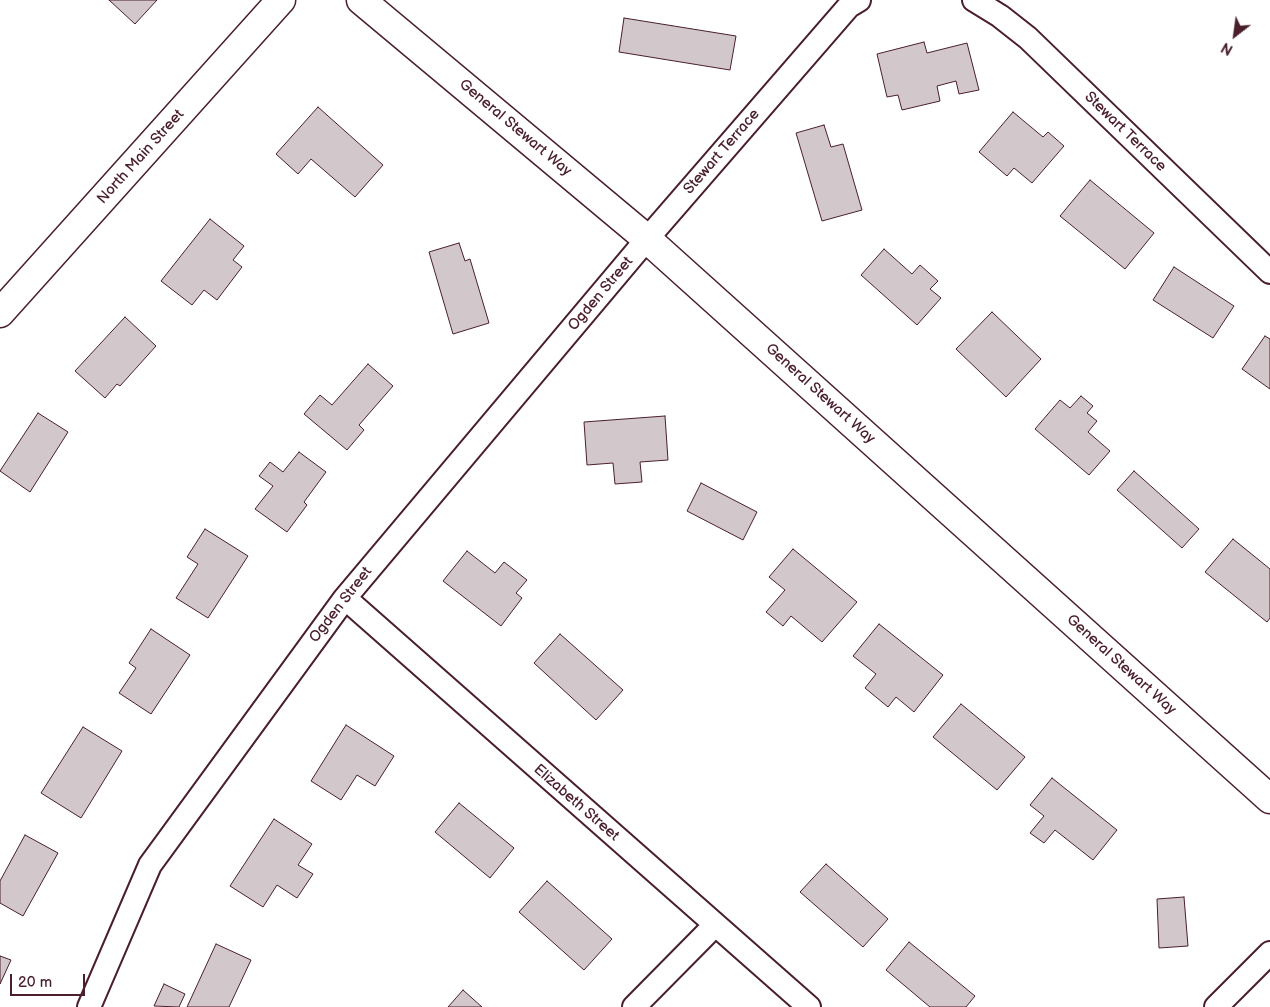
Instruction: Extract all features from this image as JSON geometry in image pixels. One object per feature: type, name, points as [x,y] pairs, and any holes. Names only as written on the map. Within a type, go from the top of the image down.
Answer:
[{"type":"main road","name":"North Main Street","points":[[0,313],[281,0]]},
{"type":"main road","name":"General Stewart Way","points":[[361,0],[647,239],[1270,799]]},
{"type":"street","name":"Stewart Terrace","points":[[647,239],[849,6],[859,0]]},
{"type":"street","name":"Stewart Terrace","points":[[974,0],[1000,16],[1028,38],[1270,272]]},
{"type":"street","name":"Ogden Street","points":[[89,1007],[150,865],[345,598],[647,239]]},
{"type":"street","name":"Elizabeth Street","points":[[345,598],[809,1007]]},
{"type":"street","points":[[634,1007],[715,925]]},
{"type":"street","points":[[1216,1007],[1270,953]]},
{"type":"building","points":[[109,0],[157,0],[135,24]]},
{"type":"building","points":[[624,18],[736,36],[730,70],[619,52]]},
{"type":"building","points":[[924,42],[927,53],[967,43],[979,90],[959,94],[956,81],[937,86],[940,101],[902,110],[898,95],[887,97],[877,54]]},
{"type":"building","points":[[318,107],[383,165],[355,197],[311,159],[298,174],[276,154]]},
{"type":"building","points":[[1013,112],[1043,137],[1048,132],[1064,146],[1032,183],[1014,168],[1007,176],[979,152]]},
{"type":"building","points":[[824,125],[831,147],[843,144],[862,210],[822,221],[796,133]]},
{"type":"building","points":[[1090,180],[1154,233],[1125,269],[1060,216]]},
{"type":"building","points":[[210,219],[244,246],[233,260],[242,267],[217,300],[204,290],[192,305],[161,281]]},
{"type":"building","points":[[459,243],[465,261],[470,259],[489,323],[453,334],[429,252]]},
{"type":"building","points":[[884,249],[912,274],[920,265],[938,281],[930,289],[941,298],[917,325],[861,275]]},
{"type":"building","points":[[1174,267],[1234,306],[1213,338],[1153,300]]},
{"type":"building","points":[[992,312],[1041,359],[1006,397],[956,349]]},
{"type":"building","points":[[125,317],[156,346],[120,386],[117,384],[105,398],[75,371]]},
{"type":"building","points":[[1265,336],[1270,339],[1270,389],[1242,369]]},
{"type":"building","points":[[368,364],[393,386],[359,425],[364,430],[347,450],[304,414],[320,395],[332,405]]},
{"type":"building","points":[[1081,396],[1093,406],[1087,413],[1097,421],[1088,432],[1110,451],[1089,475],[1035,429],[1060,400],[1070,408]]},
{"type":"building","points":[[38,413],[68,432],[30,492],[0,471]]},
{"type":"building","points":[[665,416],[668,460],[640,462],[642,482],[615,484],[613,463],[587,465],[584,422]]},
{"type":"building","points":[[299,452],[326,472],[304,502],[307,505],[287,532],[255,509],[273,486],[259,476],[270,462],[283,472]]},
{"type":"building","points":[[1134,471],[1199,529],[1182,548],[1117,490]]},
{"type":"building","points":[[701,483],[757,512],[743,540],[687,511]]},
{"type":"building","points":[[205,529],[248,556],[208,618],[176,598],[198,564],[187,557]]},
{"type":"building","points":[[1233,539],[1270,569],[1270,618],[1267,622],[1205,572]]},
{"type":"building","points":[[793,549],[857,602],[822,642],[791,616],[783,626],[766,612],[785,590],[769,577]]},
{"type":"building","points":[[467,551],[495,573],[504,562],[527,580],[516,593],[522,598],[501,626],[443,581]]},
{"type":"building","points":[[879,624],[943,675],[914,712],[896,697],[888,707],[865,688],[876,674],[853,656]]},
{"type":"building","points":[[151,629],[190,655],[151,714],[119,693],[136,668],[129,663]]},
{"type":"building","points":[[560,634],[623,690],[596,720],[534,663]]},
{"type":"building","points":[[961,704],[1025,757],[997,790],[933,737]]},
{"type":"building","points":[[346,725],[394,756],[375,786],[357,775],[341,800],[311,781]]},
{"type":"building","points":[[83,727],[122,751],[81,818],[41,793]]},
{"type":"building","points":[[1052,778],[1117,830],[1093,860],[1055,830],[1044,843],[1030,833],[1044,816],[1030,805]]},
{"type":"building","points":[[459,803],[514,848],[490,878],[435,832]]},
{"type":"building","points":[[274,819],[312,844],[298,865],[313,874],[297,898],[277,885],[263,907],[230,886]]},
{"type":"building","points":[[25,835],[58,853],[23,916],[0,903],[0,881]]},
{"type":"building","points":[[826,864],[888,919],[863,947],[800,892]]},
{"type":"building","points":[[547,881],[612,939],[584,970],[519,912]]},
{"type":"building","points":[[1184,897],[1188,946],[1159,948],[1157,899]]},
{"type":"building","points":[[909,942],[975,996],[966,1007],[930,1007],[886,970]]},
{"type":"building","points":[[216,944],[251,960],[229,1007],[187,1007]]},
{"type":"building","points":[[0,956],[11,960],[0,984]]},
{"type":"building","points":[[164,984],[185,994],[179,1007],[154,1006]]},
{"type":"building","points":[[463,990],[482,1007],[448,1007]]}]
